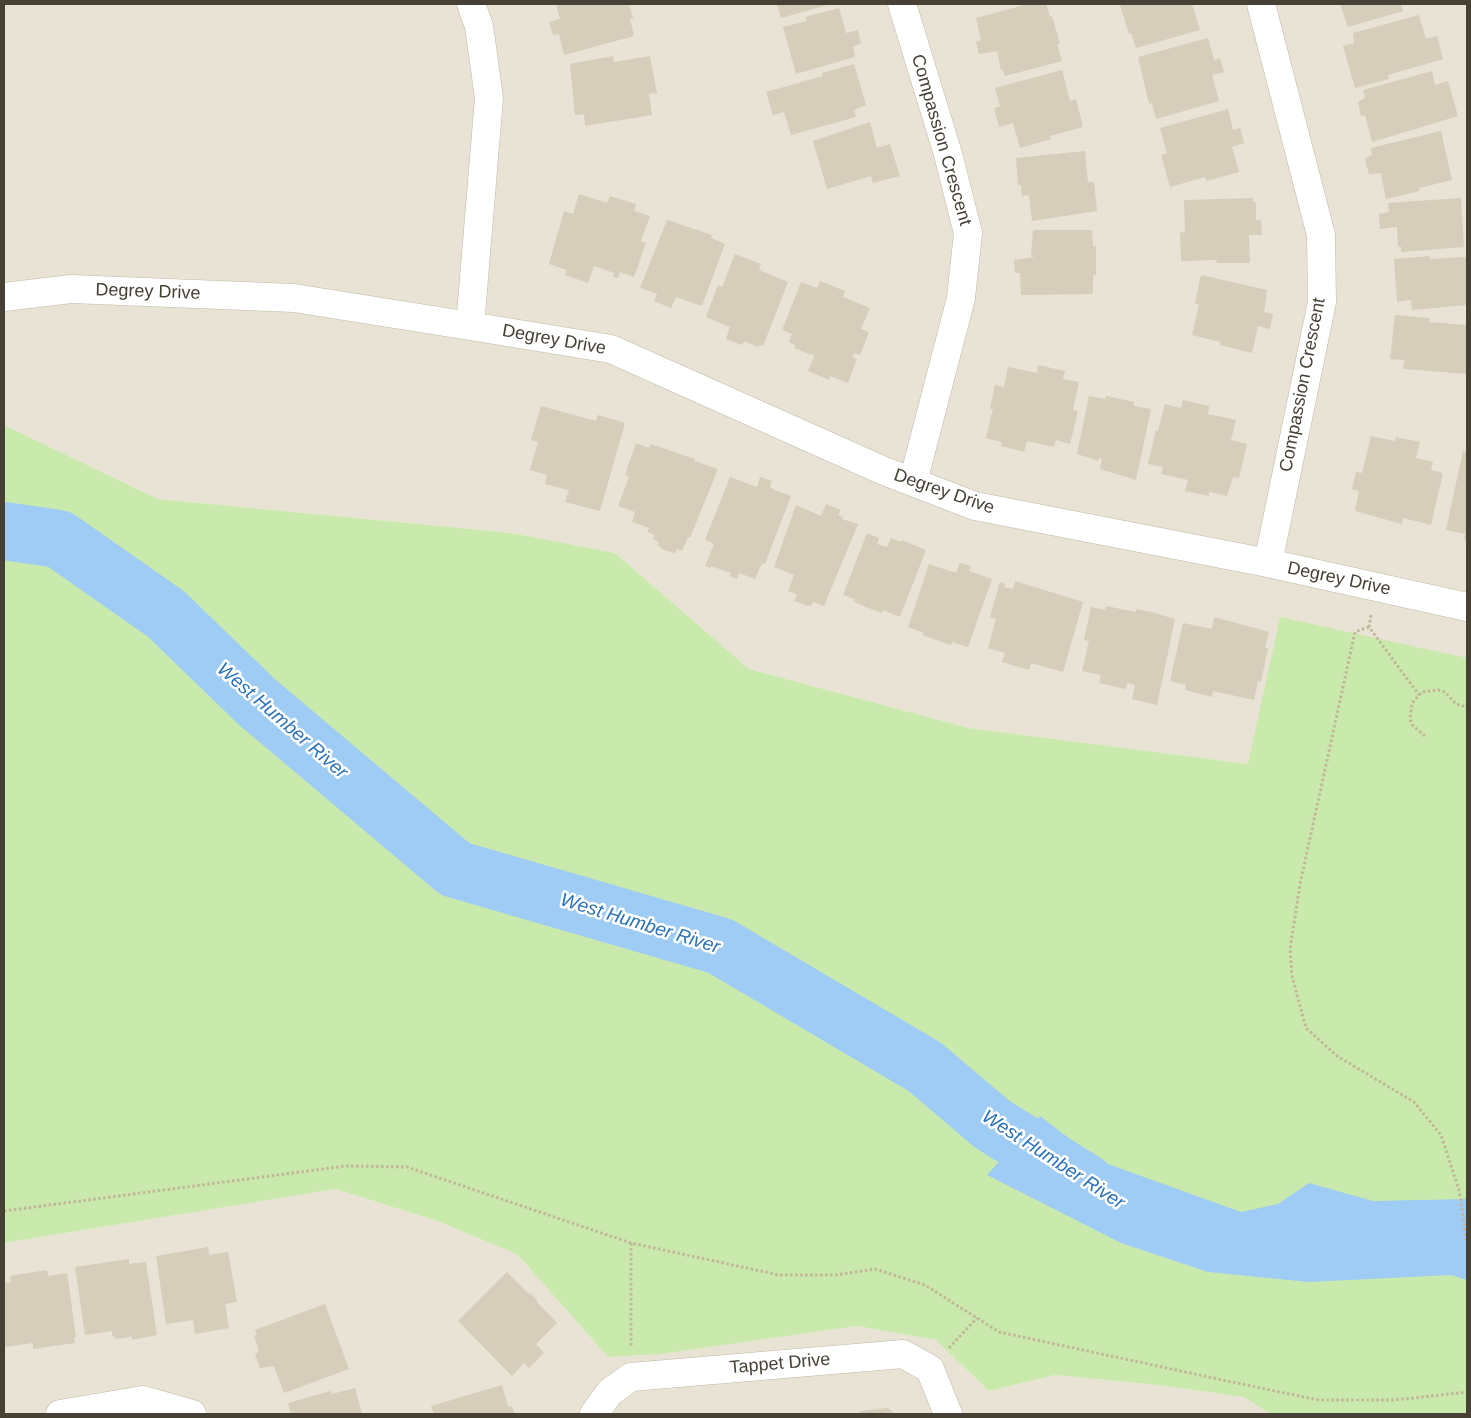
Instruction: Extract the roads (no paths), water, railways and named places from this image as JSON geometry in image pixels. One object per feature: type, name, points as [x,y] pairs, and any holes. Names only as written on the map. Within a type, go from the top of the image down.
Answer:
[{"type":"street","points":[[470,326],[489,98],[479,26],[471,4]]},
{"type":"street","name":"Compassion Crescent","points":[[902,4],[948,154],[968,233],[961,298],[913,482]]},
{"type":"street","name":"Compassion Crescent","points":[[1261,4],[1322,236],[1322,302],[1268,563]]},
{"type":"street","name":"Degrey Drive","points":[[4,297],[71,289],[294,298],[611,349],[913,482],[975,506],[1268,563],[1467,607]]},
{"type":"street","name":"Tappet Drive","points":[[594,1414],[610,1392],[631,1377],[903,1354],[930,1369],[948,1414]]},
{"type":"street","points":[[60,1414],[143,1400],[192,1414]]},
{"type":"water","points":[[1040,1116],[1097,1160],[1241,1212],[1278,1204],[1309,1183],[1373,1201],[1467,1199],[1467,1280],[1451,1275],[1309,1282],[1208,1272],[1121,1243],[987,1175]]},
{"type":"waterway","name":"West Humber River","points":[[4,531],[59,539],[166,614],[257,702],[455,869],[720,946],[925,1067],[992,1124],[1086,1183]]}]
